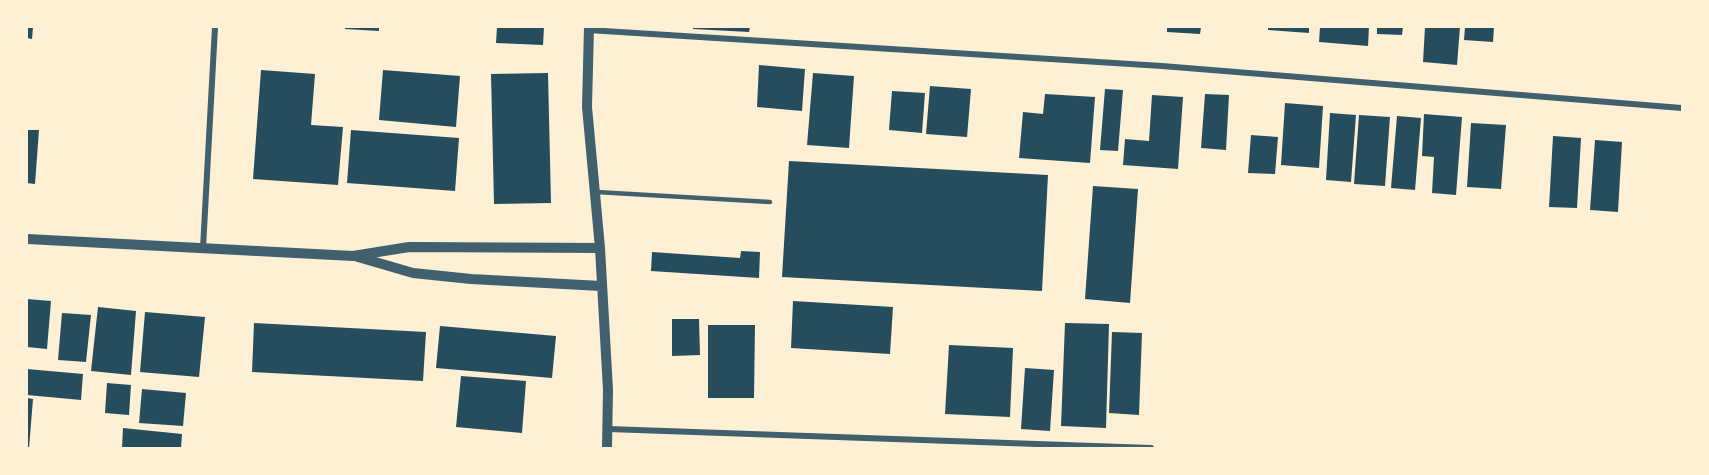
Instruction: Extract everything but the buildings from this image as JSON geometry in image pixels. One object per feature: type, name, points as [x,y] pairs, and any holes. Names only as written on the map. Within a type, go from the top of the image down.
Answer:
[{"type":"street","points":[[203,248],[215,27]]},
{"type":"street","points":[[607,448],[608,390],[600,248],[587,108],[589,29],[1162,66],[1682,108]]},
{"type":"street","points":[[27,239],[353,256],[409,247],[600,248]]},
{"type":"street","points":[[353,256],[413,273],[471,279],[601,286]]},
{"type":"street","points":[[608,429],[1151,448]]},
{"type":"lane","points":[[596,192],[770,202]]}]
